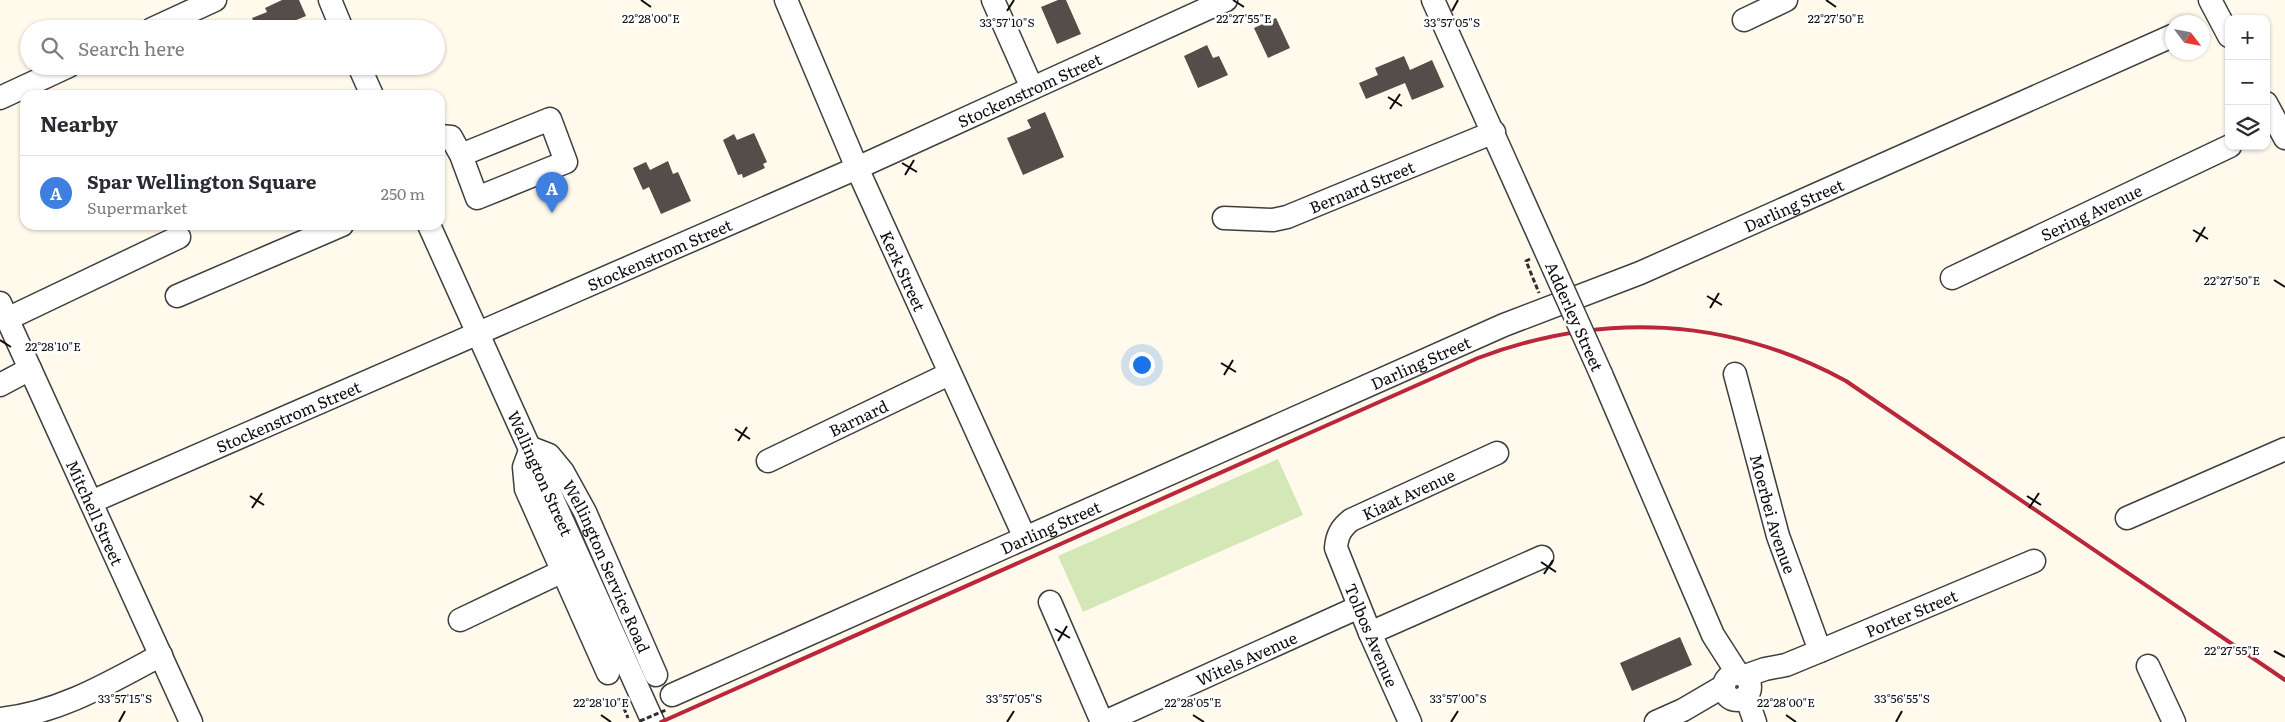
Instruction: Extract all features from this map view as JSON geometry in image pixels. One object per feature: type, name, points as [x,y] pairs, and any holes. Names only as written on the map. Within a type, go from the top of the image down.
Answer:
[{"type":"street","points":[[172,20],[215,0]]},
{"type":"street","points":[[330,0],[338,20]]},
{"type":"street","name":"Kerk Street","points":[[786,0],[857,168],[1025,538]]},
{"type":"street","points":[[993,0],[1032,88]]},
{"type":"street","name":"Stockenstrom Street","points":[[91,502],[477,332],[857,168],[1226,0]]},
{"type":"street","name":"Adderley Street","points":[[1433,0],[1554,267],[1713,635],[1755,722]]},
{"type":"street","points":[[1744,20],[1786,0]]},
{"type":"street","name":"Darling Street","points":[[664,709],[1025,538],[1504,325],[1640,273],[2165,39]]},
{"type":"street","points":[[0,98],[50,75]]},
{"type":"street","points":[[363,75],[370,90]]},
{"type":"street","points":[[2267,105],[2276,131]]},
{"type":"street","points":[[445,136],[451,137],[461,156],[477,198],[566,162],[550,119],[461,156]]},
{"type":"street","name":"Bernard Street","points":[[1224,218],[1273,220],[1287,217],[1494,132]]},
{"type":"street","name":"Sering Avenue","points":[[1952,278],[2225,148]]},
{"type":"street","points":[[177,296],[330,230]]},
{"type":"street","name":"Wellington Street","points":[[431,230],[531,448],[664,709]]},
{"type":"street","points":[[4,311],[179,237]]},
{"type":"street","name":"Mitchell Street","points":[[4,311],[191,722]]},
{"type":"street","points":[[0,384],[30,369]]},
{"type":"street","name":"Barnard","points":[[768,461],[949,374]]},
{"type":"street","name":"Moerbei Avenue","points":[[1735,374],[1778,536],[1820,651]]},
{"type":"street","points":[[531,448],[524,467],[526,489],[608,673]]},
{"type":"street","name":"Wellington Service Road","points":[[531,448],[549,455],[563,472],[584,512],[656,675]]},
{"type":"street","points":[[2127,518],[2285,449]]},
{"type":"street","name":"Kiaat Avenue","points":[[1336,548],[1340,531],[1351,520],[1497,453]]},
{"type":"street","name":"Tolbos Avenue","points":[[1336,548],[1370,633],[1410,722]]},
{"type":"street","points":[[1370,633],[1542,557]]},
{"type":"street","name":"Porter Street","points":[[1656,722],[1737,688],[1765,669],[1786,665],[2034,561]]},
{"type":"street","points":[[460,620],[562,572]]},
{"type":"street","points":[[1050,602],[1104,722]]},
{"type":"street","name":"Witels Avenue","points":[[1104,722],[1359,607]]},
{"type":"street","points":[[0,719],[21,717],[84,696],[161,655]]},
{"type":"street","points":[[2148,666],[2174,722]]},
{"type":"street","name":"Adderley Street","points":[[1737,688],[1747,722]]},
{"type":"path","points":[[1527,264],[1541,299]]},
{"type":"path","points":[[640,721],[664,709]]},
{"type":"green space","points":[[1278,459],[1303,515],[1083,612],[1058,556]]},
{"type":"building","points":[[282,0],[299,0],[306,16],[296,20],[253,20],[252,18],[267,12],[265,8]]},
{"type":"building","points":[[1058,0],[1066,0],[1081,34],[1057,44],[1041,7]]},
{"type":"building","points":[[1276,18],[1290,48],[1268,58],[1254,28]]},
{"type":"building","points":[[1207,45],[1213,58],[1219,56],[1228,75],[1198,88],[1184,56]]},
{"type":"building","points":[[1404,56],[1410,70],[1432,60],[1444,87],[1412,100],[1405,83],[1366,99],[1359,83],[1378,75],[1375,68]]},
{"type":"building","points":[[1045,112],[1064,157],[1023,175],[1007,138],[1031,128],[1027,120]]},
{"type":"building","points":[[754,133],[767,162],[763,164],[765,168],[743,178],[742,174],[738,175],[723,140],[734,134],[737,140]]},
{"type":"building","points":[[668,161],[673,174],[678,172],[691,201],[661,214],[649,187],[643,190],[633,168],[646,162],[650,170]]},
{"type":"building","points":[[1680,637],[1692,665],[1632,691],[1620,663]]},
{"type":"railway","points":[[661,722],[1478,358],[1525,343],[1572,333],[1618,328],[1665,328],[1711,333],[1756,344],[1801,360],[1846,381],[2285,680]]},
{"type":"place","name":"Spar Wellington Square","points":[[552,213]]}]
